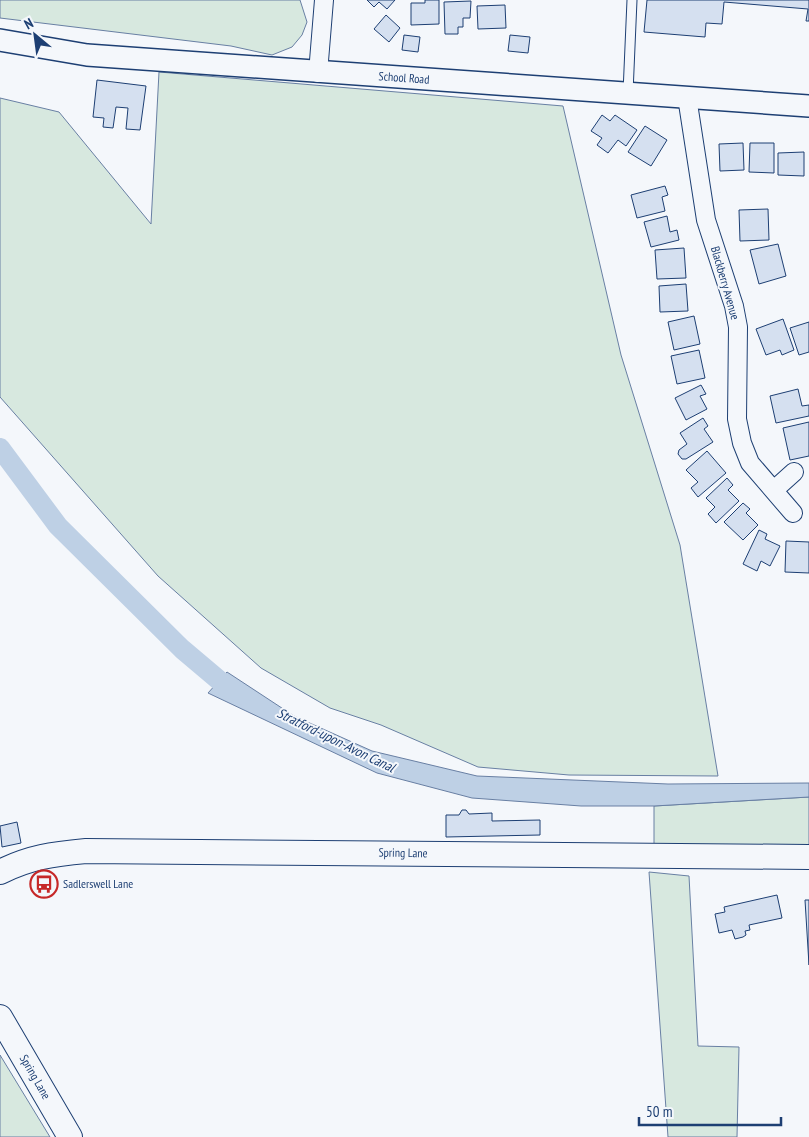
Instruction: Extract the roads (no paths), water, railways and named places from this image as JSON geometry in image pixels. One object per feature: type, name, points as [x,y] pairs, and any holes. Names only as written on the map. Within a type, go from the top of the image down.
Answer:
[{"type":"main road","name":"Spring Lane","points":[[0,872],[21,862],[46,854],[86,851],[809,857]]},
{"type":"main road","name":"Spring Lane","points":[[0,1017],[70,1137]]},
{"type":"street","points":[[318,73],[324,0]]},
{"type":"street","name":"School Road","points":[[0,40],[87,55],[318,73],[809,106]]},
{"type":"street","name":"Blackberry Avenue","points":[[688,97],[706,220],[734,306],[738,327],[737,419],[742,443],[750,463],[793,513]]},
{"type":"street","points":[[774,490],[794,472]]},
{"type":"lane","points":[[628,93],[632,0]]},
{"type":"water","points":[[227,672],[294,716],[372,751],[477,776],[668,784],[809,783],[809,797],[654,806],[581,806],[472,798],[377,773],[208,693]]},
{"type":"waterway","name":"Stratford-upon-Avon Canal","points":[[0,448],[58,526],[182,649],[227,687],[242,695]]},
{"type":"place","name":"Sadlerswell Lane","points":[[44,884]]}]
